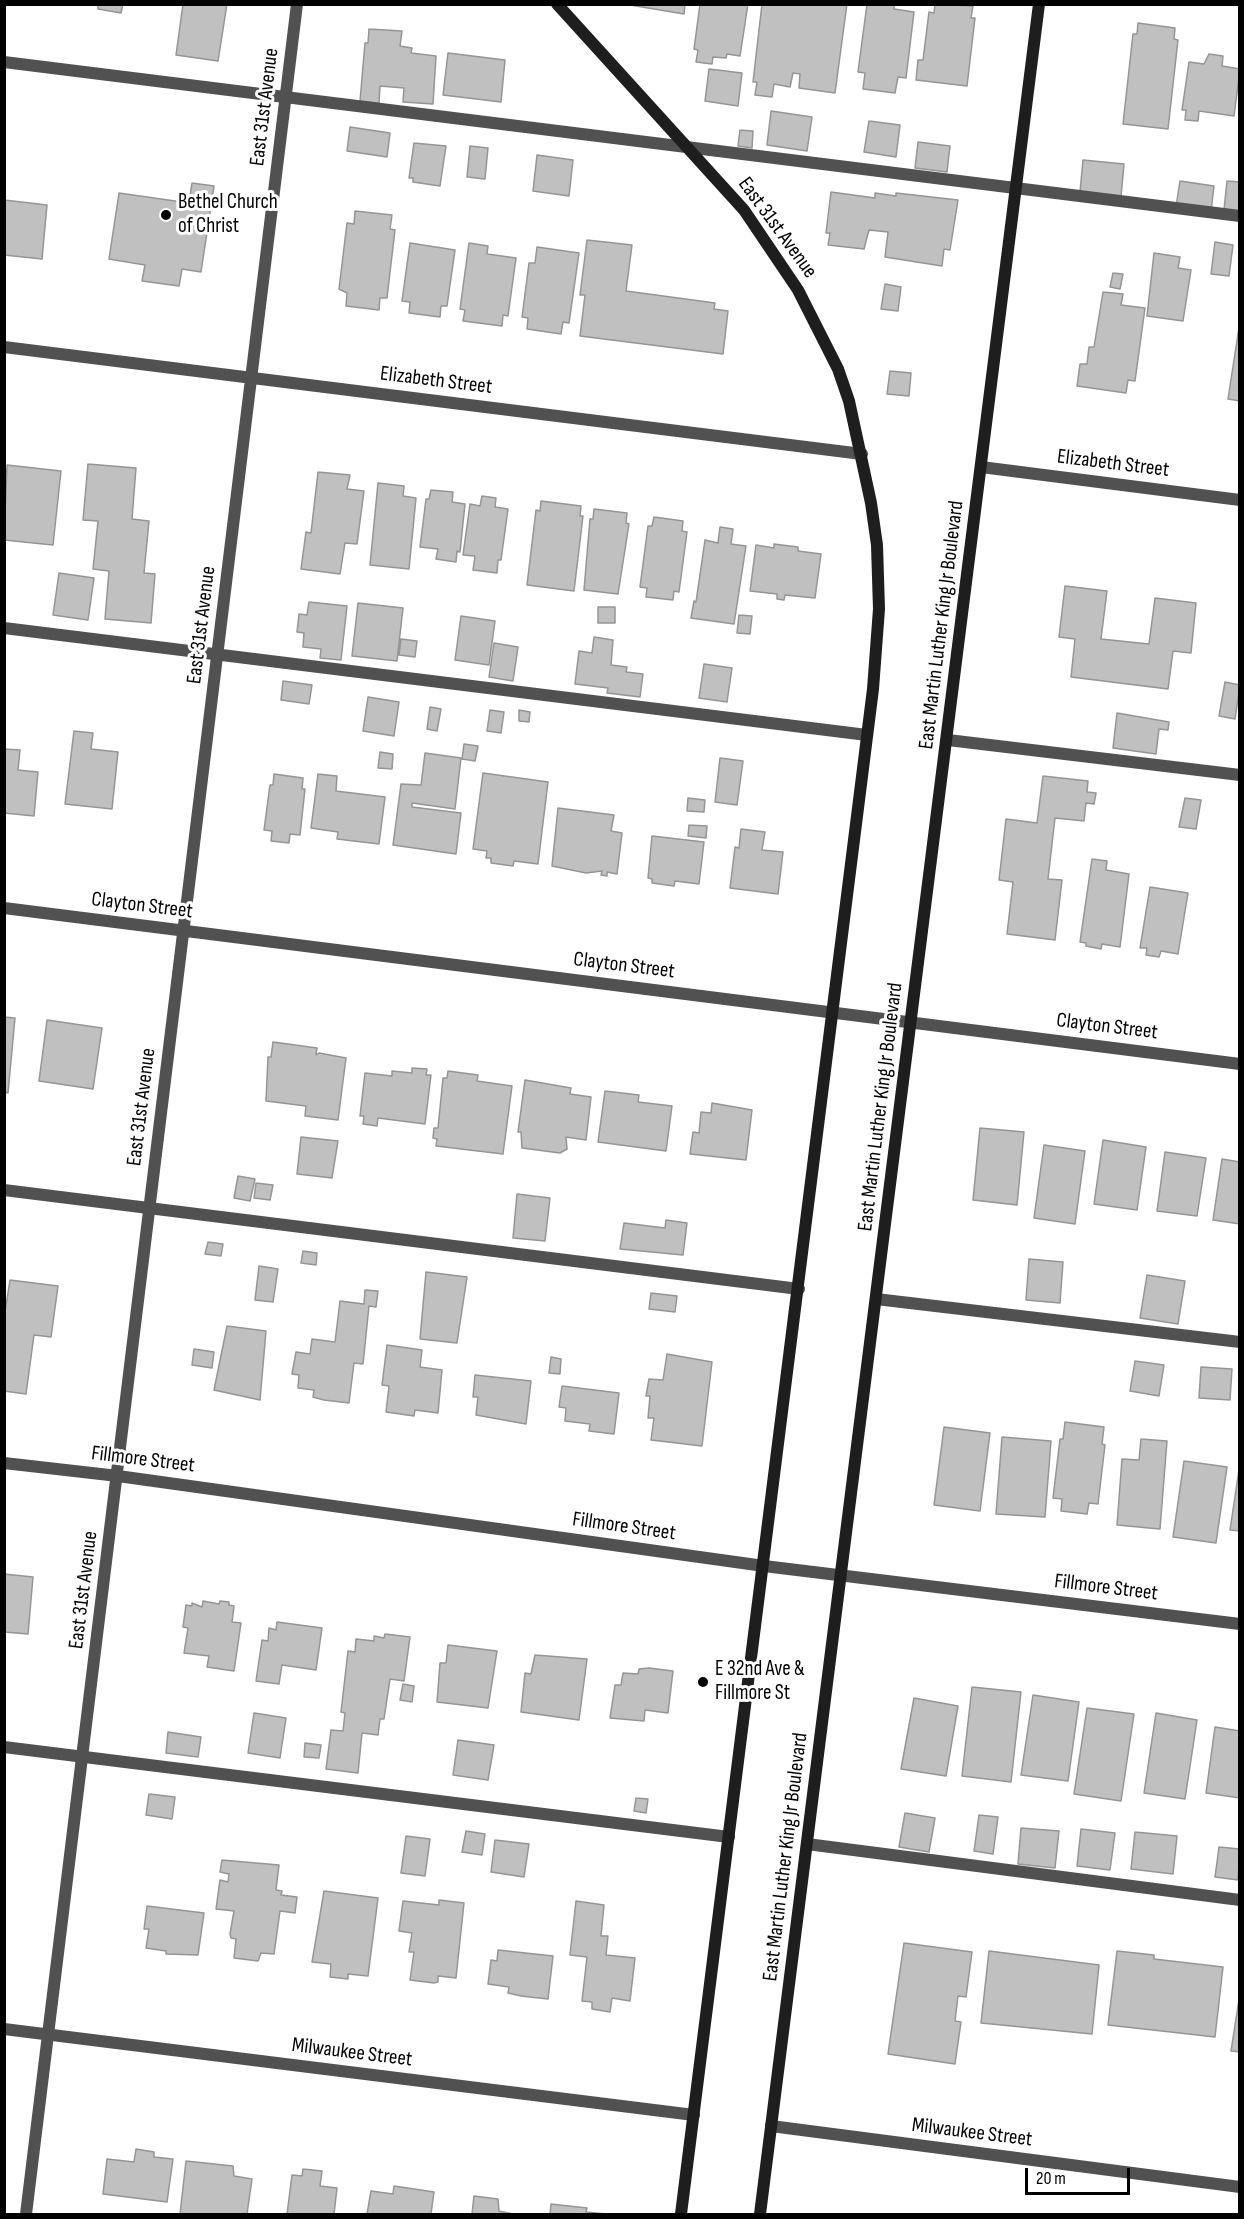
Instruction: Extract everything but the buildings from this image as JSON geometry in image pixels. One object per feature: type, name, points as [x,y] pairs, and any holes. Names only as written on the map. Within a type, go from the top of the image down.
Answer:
[{"type":"main road","name":"East 31st Avenue","points":[[558,4],[744,210],[798,290],[838,369],[849,401],[862,454]]},
{"type":"main road","name":"East Martin Luther King Jr Boulevard","points":[[760,2214],[948,740],[1039,4]]},
{"type":"main road","points":[[681,2214],[834,1012],[867,735],[879,609],[877,545],[862,454]]},
{"type":"street","name":"East 31st Avenue","points":[[26,2214],[297,4]]},
{"type":"street","points":[[4,62],[1239,216]]},
{"type":"street","name":"Elizabeth Street","points":[[4,347],[862,454]]},
{"type":"street","name":"Elizabeth Street","points":[[981,467],[1239,500]]},
{"type":"street","points":[[4,628],[867,735]]},
{"type":"street","points":[[948,740],[1239,775]]},
{"type":"street","name":"Clayton Street","points":[[4,908],[1239,1064]]},
{"type":"street","points":[[4,1190],[799,1289]]},
{"type":"street","points":[[876,1299],[1239,1342]]},
{"type":"street","name":"Fillmore Street","points":[[4,1463],[118,1476],[764,1566],[1239,1624]]},
{"type":"street","points":[[4,1747],[729,1837]]},
{"type":"street","points":[[807,1844],[1239,1900]]},
{"type":"street","name":"Milwaukee Street","points":[[4,2029],[694,2115]]},
{"type":"street","name":"Milwaukee Street","points":[[771,2126],[1239,2187]]},
{"type":"place","name":"Bethel Church of Christ","points":[[166,215]]},
{"type":"place","name":"E 32nd Ave & Fillmore St","points":[[703,1682]]}]
